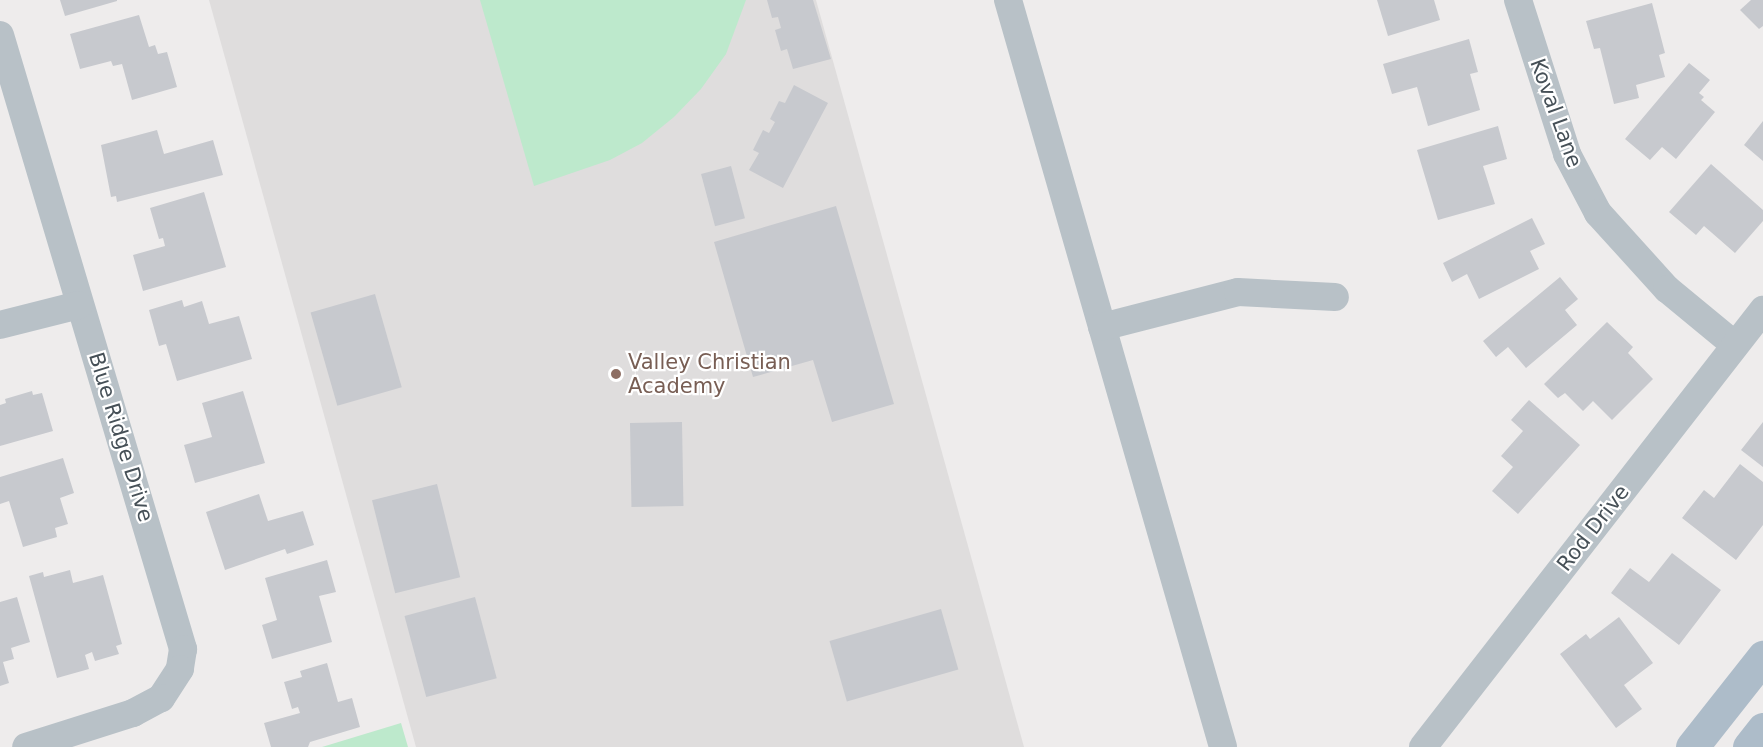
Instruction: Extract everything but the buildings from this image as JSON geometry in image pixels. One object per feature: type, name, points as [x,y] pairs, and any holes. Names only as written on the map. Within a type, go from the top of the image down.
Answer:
[{"type":"main road","points":[[1692,747],[1763,657]]},
{"type":"main road","points":[[1749,747],[1763,729]]},
{"type":"street","points":[[1009,0],[1223,747]]},
{"type":"street","name":"Koval Lane","points":[[1518,0],[1567,154],[1598,213],[1667,289],[1735,345]]},
{"type":"street","name":"Blue Ridge Drive","points":[[0,34],[183,649],[180,669],[160,698],[133,713],[26,747]]},
{"type":"street","points":[[1102,327],[1238,292],[1335,297]]},
{"type":"street","points":[[0,325],[80,305]]},
{"type":"street","name":"Rod Drive","points":[[1423,747],[1763,310]]},
{"type":"shaded area","name":"Valley Christian Academy","points":[[209,0],[816,0],[1024,747],[416,747]]},
{"type":"green space","points":[[480,0],[746,0],[726,54],[701,89],[674,117],[642,143],[610,160],[534,186]]},
{"type":"green space","points":[[401,723],[408,747],[322,747]]},
{"type":"place","name":"Valley Christian Academy","points":[[616,374]]}]
